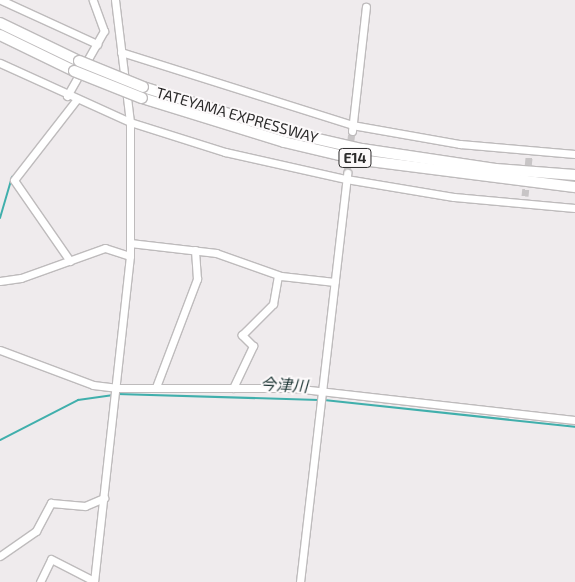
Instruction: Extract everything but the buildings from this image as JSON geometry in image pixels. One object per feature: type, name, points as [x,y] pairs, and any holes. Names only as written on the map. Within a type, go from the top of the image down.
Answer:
[{"type":"highway","name":"TATEYAMA EXPRESSWAY","points":[[0,23],[76,66],[142,98],[267,137],[360,160],[575,187]]},
{"type":"highway","name":"TATEYAMA EXPRESSWAY","points":[[0,35],[76,66],[287,132],[362,149],[496,169],[575,176]]},
{"type":"street","points":[[1,0],[97,44]]},
{"type":"street","points":[[67,96],[104,31],[93,0]]},
{"type":"street","points":[[40,582],[51,559],[94,581],[130,256],[130,122],[115,0]]},
{"type":"street","points":[[352,128],[366,7]]},
{"type":"street","points":[[104,31],[118,31]]},
{"type":"street","points":[[121,52],[352,128],[530,155],[575,154]]},
{"type":"street","points":[[0,63],[67,96],[130,122],[225,152],[346,176],[525,205],[575,208]]},
{"type":"street","points":[[70,261],[14,180],[77,99]]},
{"type":"street","points":[[300,582],[336,282],[346,176]]},
{"type":"street","points":[[525,196],[525,205]]},
{"type":"street","points":[[130,243],[195,250],[250,262],[278,275],[336,282]]},
{"type":"street","points":[[0,281],[70,261],[105,248],[130,256]]},
{"type":"street","points":[[156,387],[197,279],[195,250]]},
{"type":"street","points":[[233,388],[252,346],[242,334],[273,304],[278,275]]},
{"type":"street","points":[[0,350],[93,384],[116,388],[233,388],[322,392],[575,420]]},
{"type":"street","points":[[0,556],[36,530],[51,503],[85,506],[104,498]]},
{"type":"waterway","points":[[0,218],[12,177]]},
{"type":"waterway","name":"今津川","points":[[117,394],[319,400]]},
{"type":"waterway","name":"今津川","points":[[0,440],[78,400],[112,395]]},
{"type":"waterway","name":"今津川","points":[[324,400],[575,427]]},
{"type":"tunnel","points":[[347,173],[352,131]]},
{"type":"tunnel","points":[[525,196],[529,157]]}]
